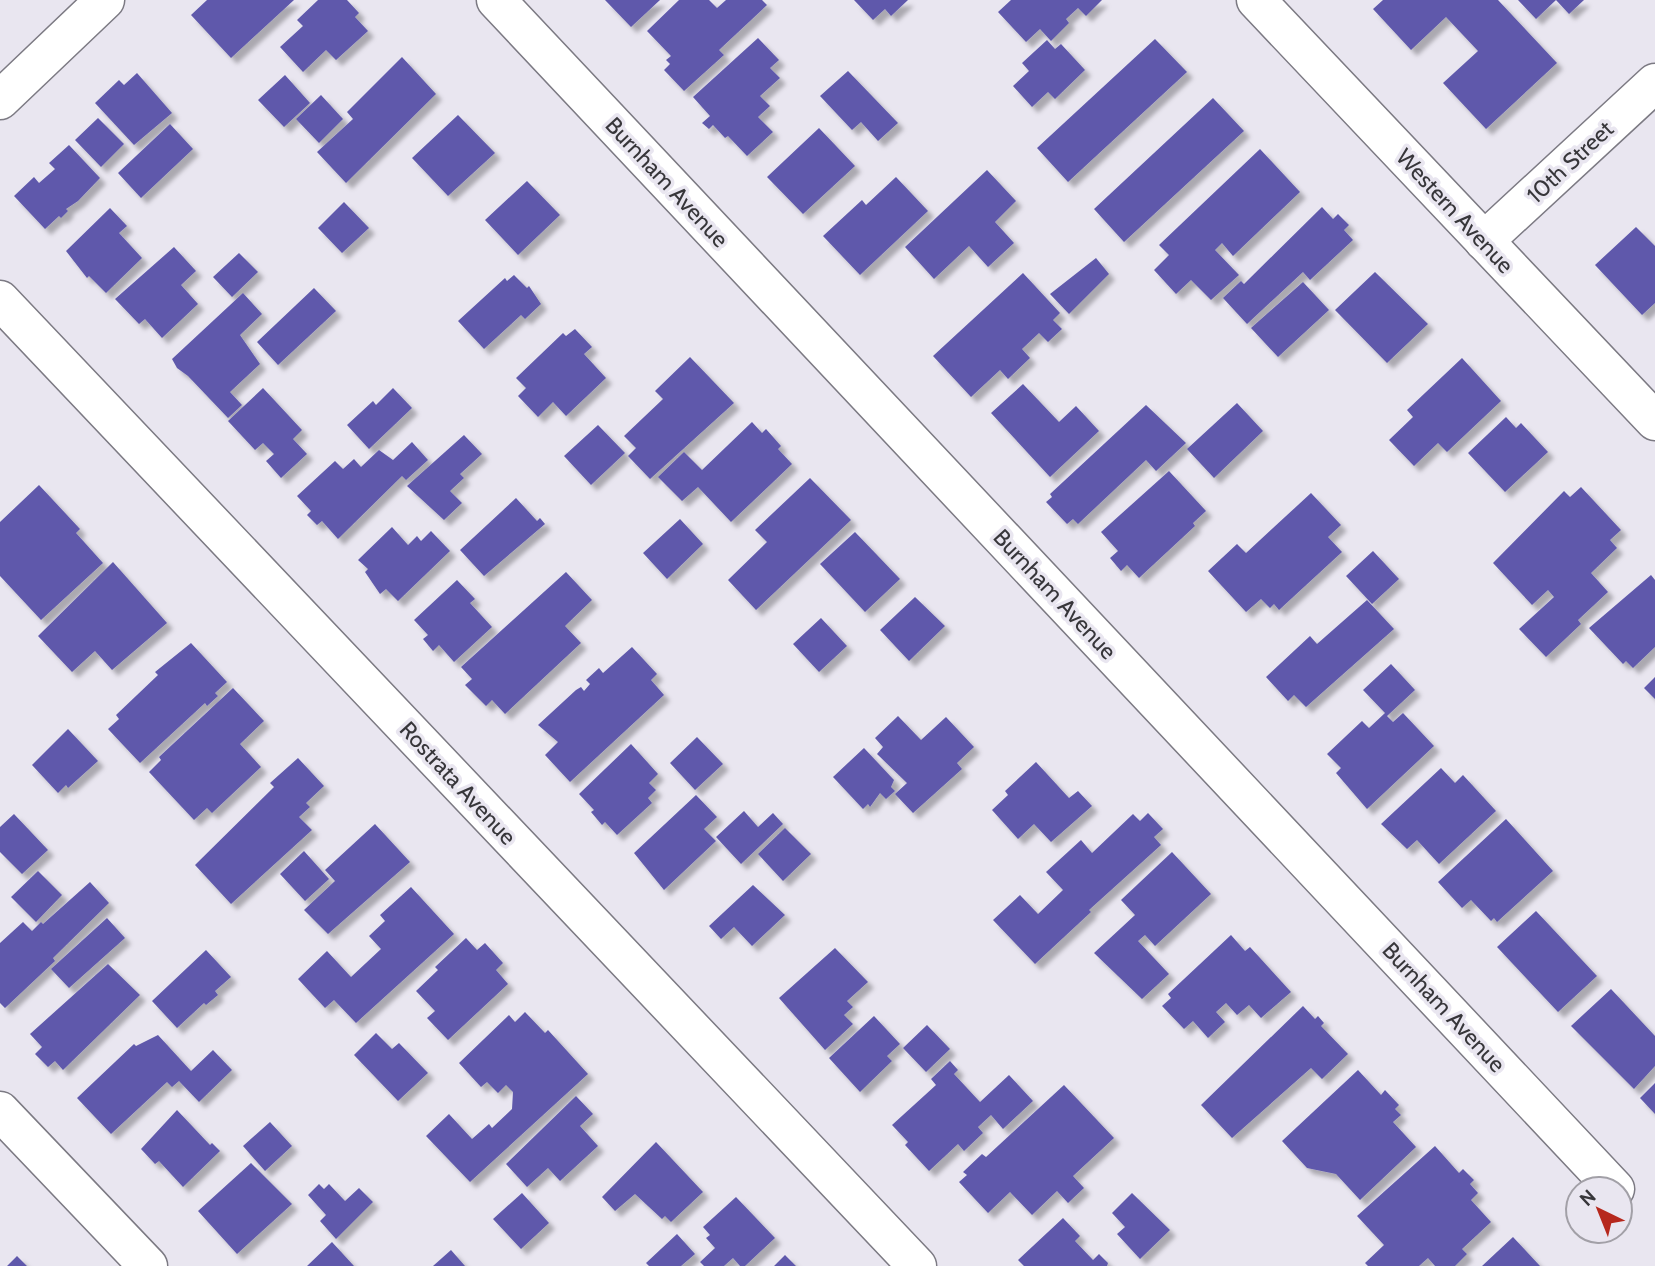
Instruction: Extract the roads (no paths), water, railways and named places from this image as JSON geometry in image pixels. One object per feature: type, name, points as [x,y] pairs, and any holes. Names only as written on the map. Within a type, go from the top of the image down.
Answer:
[{"type":"street","name":"Burnham Avenue","points":[[496,0],[1601,1175]]},
{"type":"street","name":"Western Avenue","points":[[1256,0],[1655,421]]},
{"type":"street","points":[[0,100],[86,6]]},
{"type":"street","name":"10th Street","points":[[1484,241],[1655,83]]},
{"type":"street","name":"Rostrata Avenue","points":[[0,300],[917,1266]]},
{"type":"street","points":[[0,1111],[148,1266]]}]
